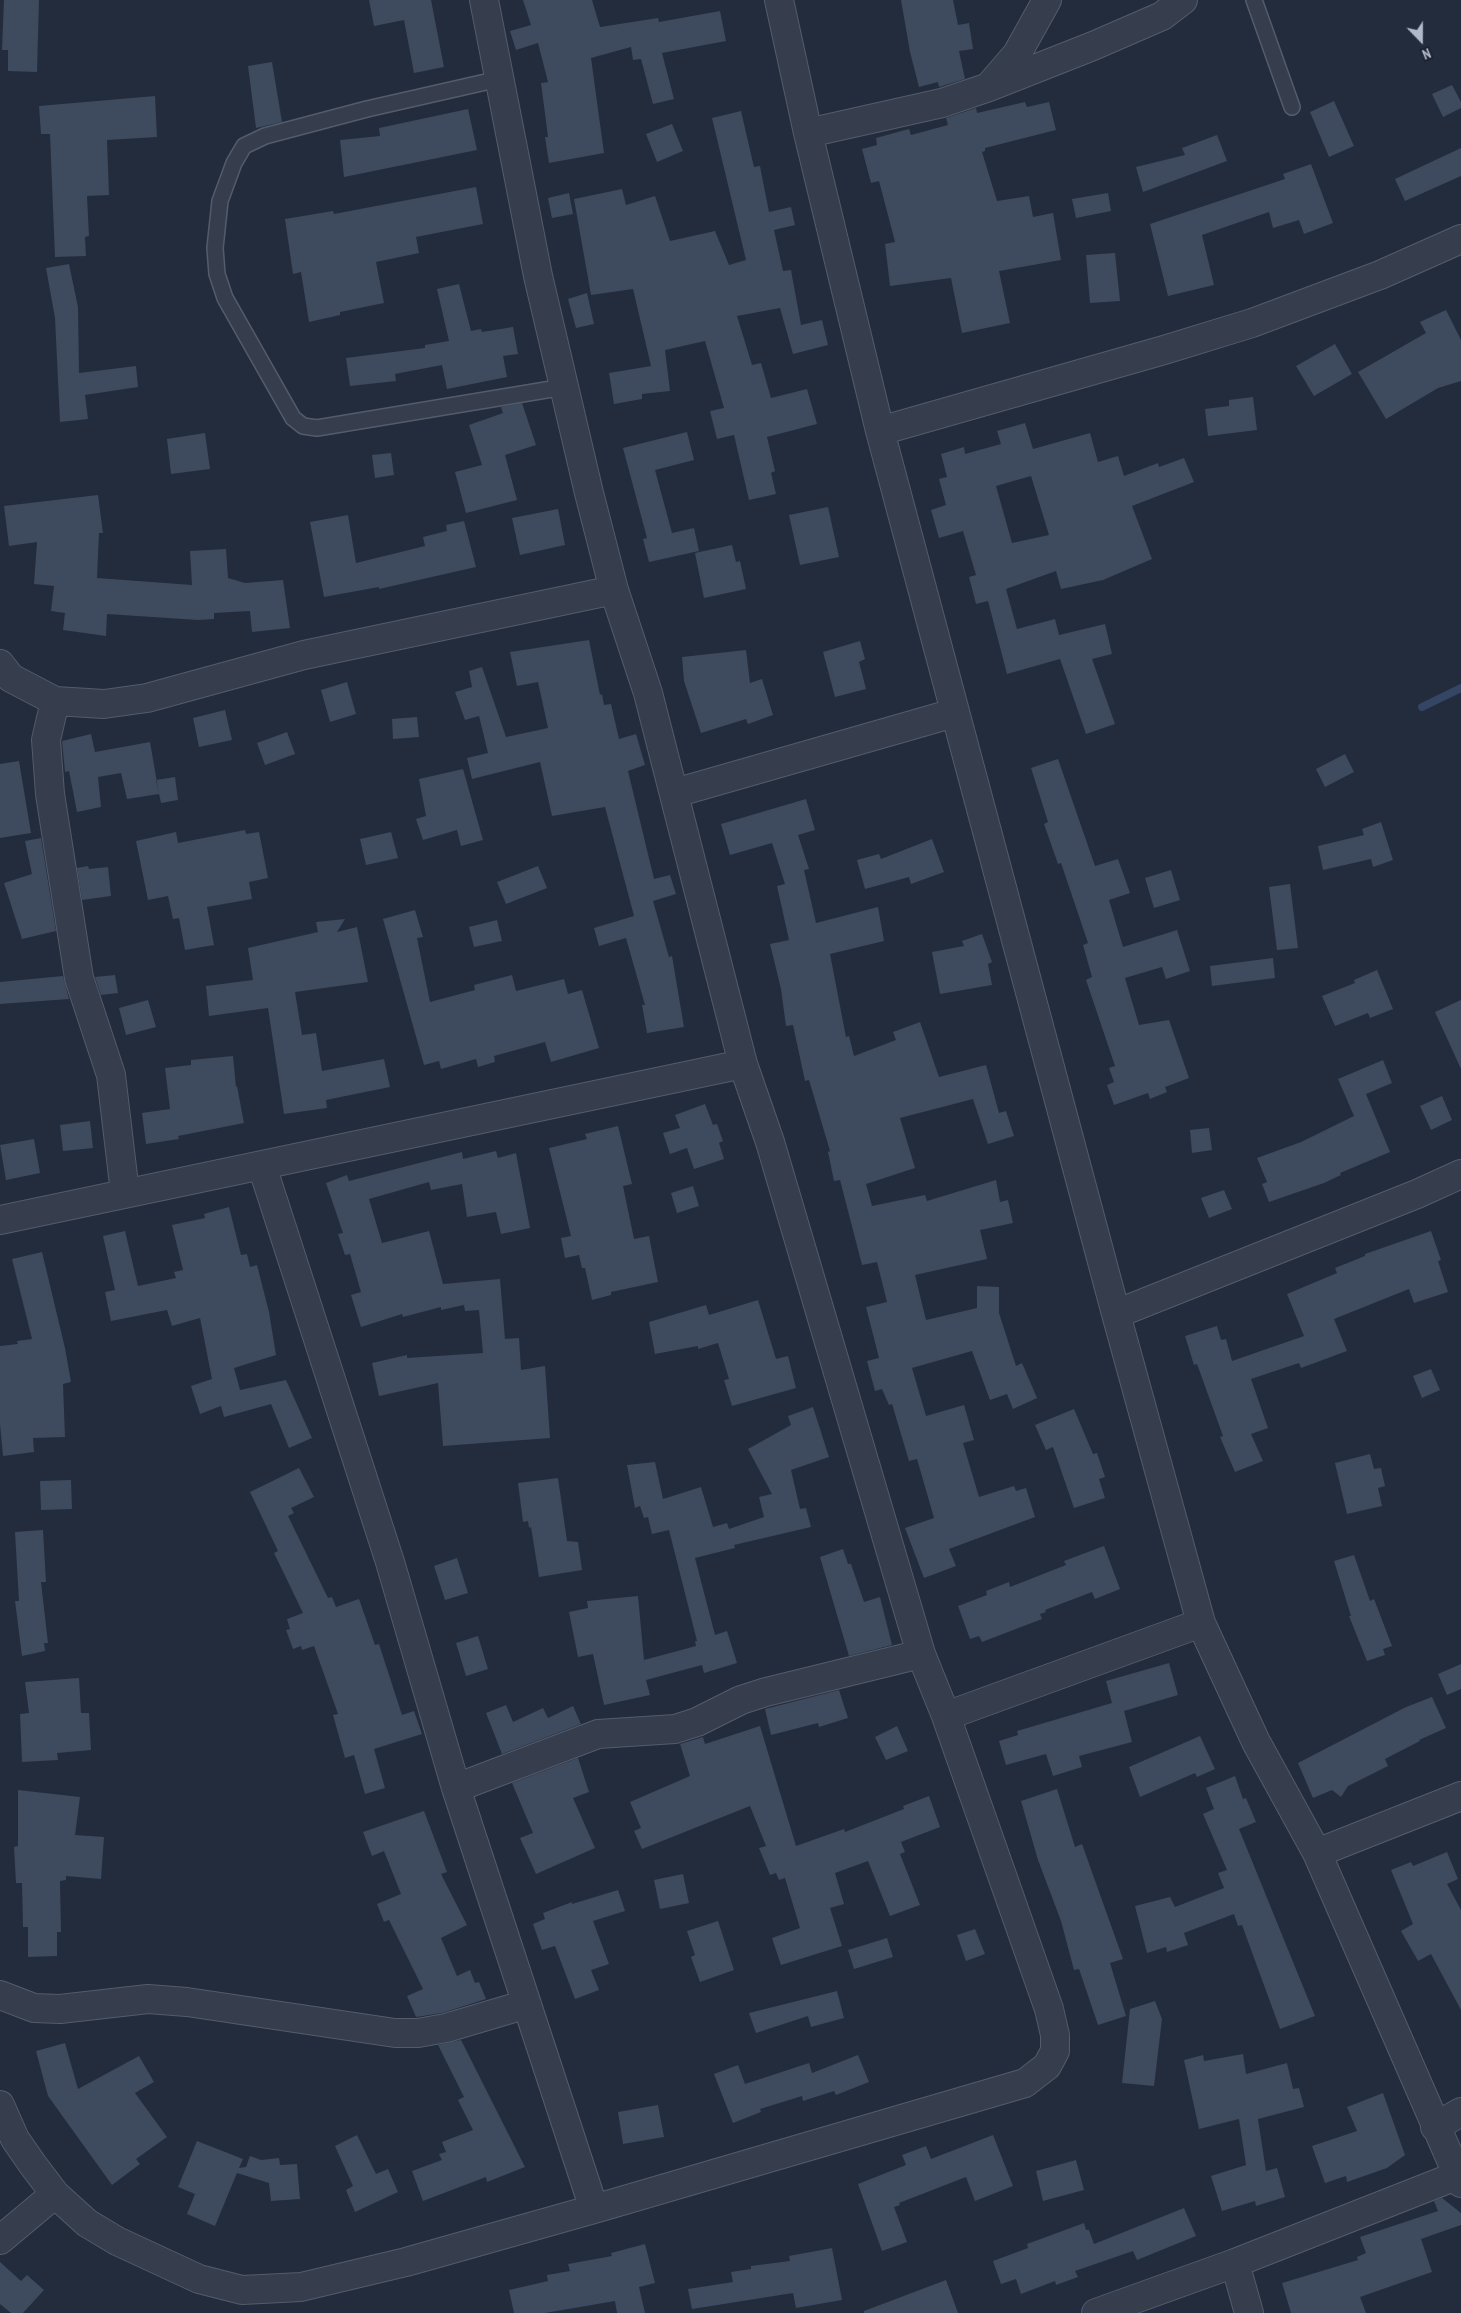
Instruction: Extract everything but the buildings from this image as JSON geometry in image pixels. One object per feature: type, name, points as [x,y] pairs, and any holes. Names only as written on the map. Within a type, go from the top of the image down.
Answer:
[{"type":"street","points":[[0,2105],[15,2139],[55,2194],[87,2223],[116,2240],[199,2279],[242,2290],[301,2288],[406,2262],[594,2210],[1025,2083],[1047,2066],[1055,2052],[1055,2035],[1049,2009],[946,1716],[921,1654],[772,1151],[743,1064],[648,693],[614,590],[564,387],[538,276],[484,0]]},
{"type":"street","points":[[779,0],[808,133],[880,431],[954,713],[1201,1623],[1256,1742],[1317,1853],[1459,2179],[1096,2313]]},
{"type":"street","points":[[989,88],[1018,54],[1047,0]]},
{"type":"street","points":[[808,133],[942,103],[989,88],[1162,16],[1183,0]]},
{"type":"street","points":[[880,431],[1252,323],[1380,274],[1461,239]]},
{"type":"street","points":[[0,664],[11,678],[55,701],[104,704],[147,698],[304,655],[614,590]]},
{"type":"street","points":[[55,701],[46,740],[54,820],[70,909],[79,978],[111,1075],[125,1193]]},
{"type":"street","points":[[675,793],[954,713]]},
{"type":"street","points":[[0,1220],[743,1064]]},
{"type":"street","points":[[262,1166],[390,1562],[456,1788],[594,2210]]},
{"type":"street","points":[[1116,1314],[1417,1194],[1461,1174]]},
{"type":"street","points":[[946,1716],[1201,1623]]},
{"type":"street","points":[[456,1788],[598,1734],[675,1729],[697,1722],[742,1700],[766,1692],[921,1654]]},
{"type":"street","points":[[1317,1853],[1461,1796]]},
{"type":"street","points":[[0,1995],[34,2008],[60,2009],[148,1999],[187,2002],[396,2033],[418,2033],[446,2028],[527,2004]]},
{"type":"street","points":[[1435,2127],[1461,2112]]},
{"type":"street","points":[[0,2240],[55,2194]]},
{"type":"street","points":[[1235,2263],[1249,2313]]},
{"type":"lane","points":[[1254,0],[1292,107]]},
{"type":"lane","points":[[499,80],[330,119],[265,136],[244,146],[234,163],[220,200],[215,248],[217,274],[225,298],[293,418],[303,426],[317,428],[564,387]]},
{"type":"waterway","points":[[1422,707],[1461,688]]}]
